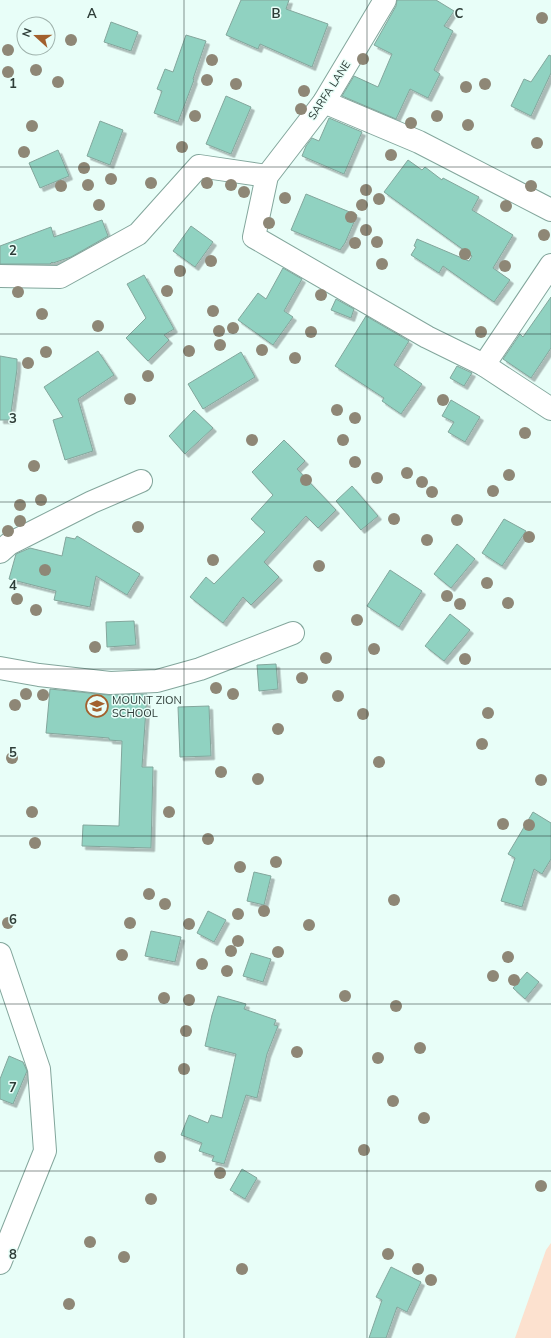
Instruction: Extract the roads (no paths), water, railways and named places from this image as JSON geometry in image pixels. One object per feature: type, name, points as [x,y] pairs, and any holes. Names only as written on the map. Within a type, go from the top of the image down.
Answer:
[{"type":"street","name":"SARFA LANE","points":[[267,176],[324,102],[385,0]]},
{"type":"street","points":[[324,102],[419,142],[551,210]]},
{"type":"street","points":[[0,276],[60,277],[138,234],[199,166],[267,176],[254,237],[427,337],[484,365],[551,409]]},
{"type":"street","points":[[484,365],[551,265]]},
{"type":"street","points":[[0,552],[9,544],[92,502],[141,481]]},
{"type":"street","points":[[0,668],[39,675],[110,683],[157,681],[200,669],[293,633]]},
{"type":"street","points":[[0,954],[39,1069],[45,1151],[0,1263]]},
{"type":"place","name":"MOUNT ZION SCHOOL","points":[[97,706]]}]
